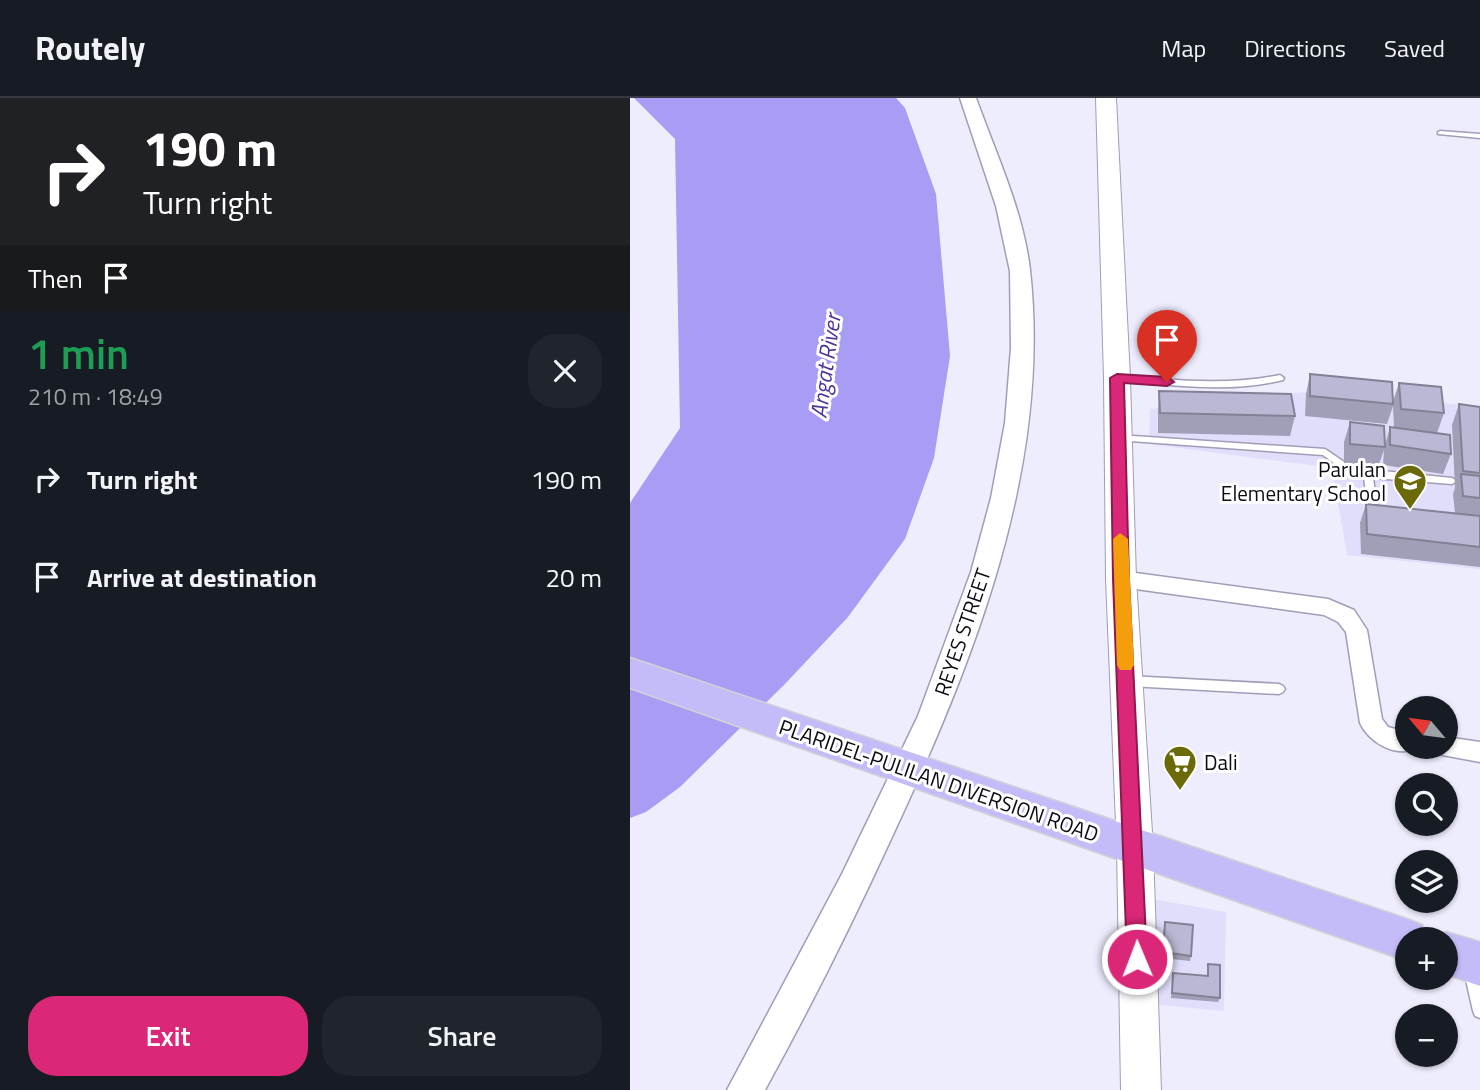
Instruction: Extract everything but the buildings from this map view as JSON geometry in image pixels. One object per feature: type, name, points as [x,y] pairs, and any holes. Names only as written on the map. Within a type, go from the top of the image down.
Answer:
[{"type":"highway","name":"PLARIDEL-PULILAN DIVERSION ROAD","points":[[630,673],[1395,936]]},
{"type":"main road","points":[[1106,98],[1119,438],[1121,579],[1135,848],[1141,1090]]},
{"type":"street","name":"REYES STREET","points":[[745,1090],[802,990],[911,768],[976,604],[1010,471],[1021,364],[1020,270],[1015,240],[968,98]]},
{"type":"street","points":[[1121,579],[1328,607],[1346,616],[1356,630],[1371,723],[1381,735],[1395,739]]},
{"type":"street","points":[[1458,749],[1480,752]]},
{"type":"lane","points":[[1440,133],[1480,136]]},
{"type":"lane","points":[[1117,378],[1217,386],[1260,383],[1280,378]]},
{"type":"lane","points":[[1119,438],[1314,449],[1335,457],[1350,471],[1452,481]]},
{"type":"lane","points":[[1368,474],[1374,520]]},
{"type":"lane","points":[[1126,680],[1279,689]]},
{"type":"lane","points":[[1465,960],[1480,1011]]},
{"type":"shaded area","name":"Parulan Elementary School","points":[[1306,392],[1480,406],[1480,569],[1347,555],[1332,468],[1149,444],[1150,409]]},
{"type":"shaded area","points":[[1147,898],[1226,912],[1224,1011],[1150,1004]]},
{"type":"water","name":"Angat River","points":[[634,98],[896,98],[905,108],[936,194],[950,356],[934,458],[905,539],[848,617],[784,685],[680,787],[646,812],[630,818],[630,503],[680,428],[675,139]]},
{"type":"slow traffic","points":[[1120,539],[1125,665]]},
{"type":"place","name":"Parulan Elementary School","points":[[1410,511]]},
{"type":"place","name":"Dali","points":[[1180,792]]},
{"type":"route","points":[[1137,959],[1135,848],[1121,579],[1117,378],[1167,382]]}]
